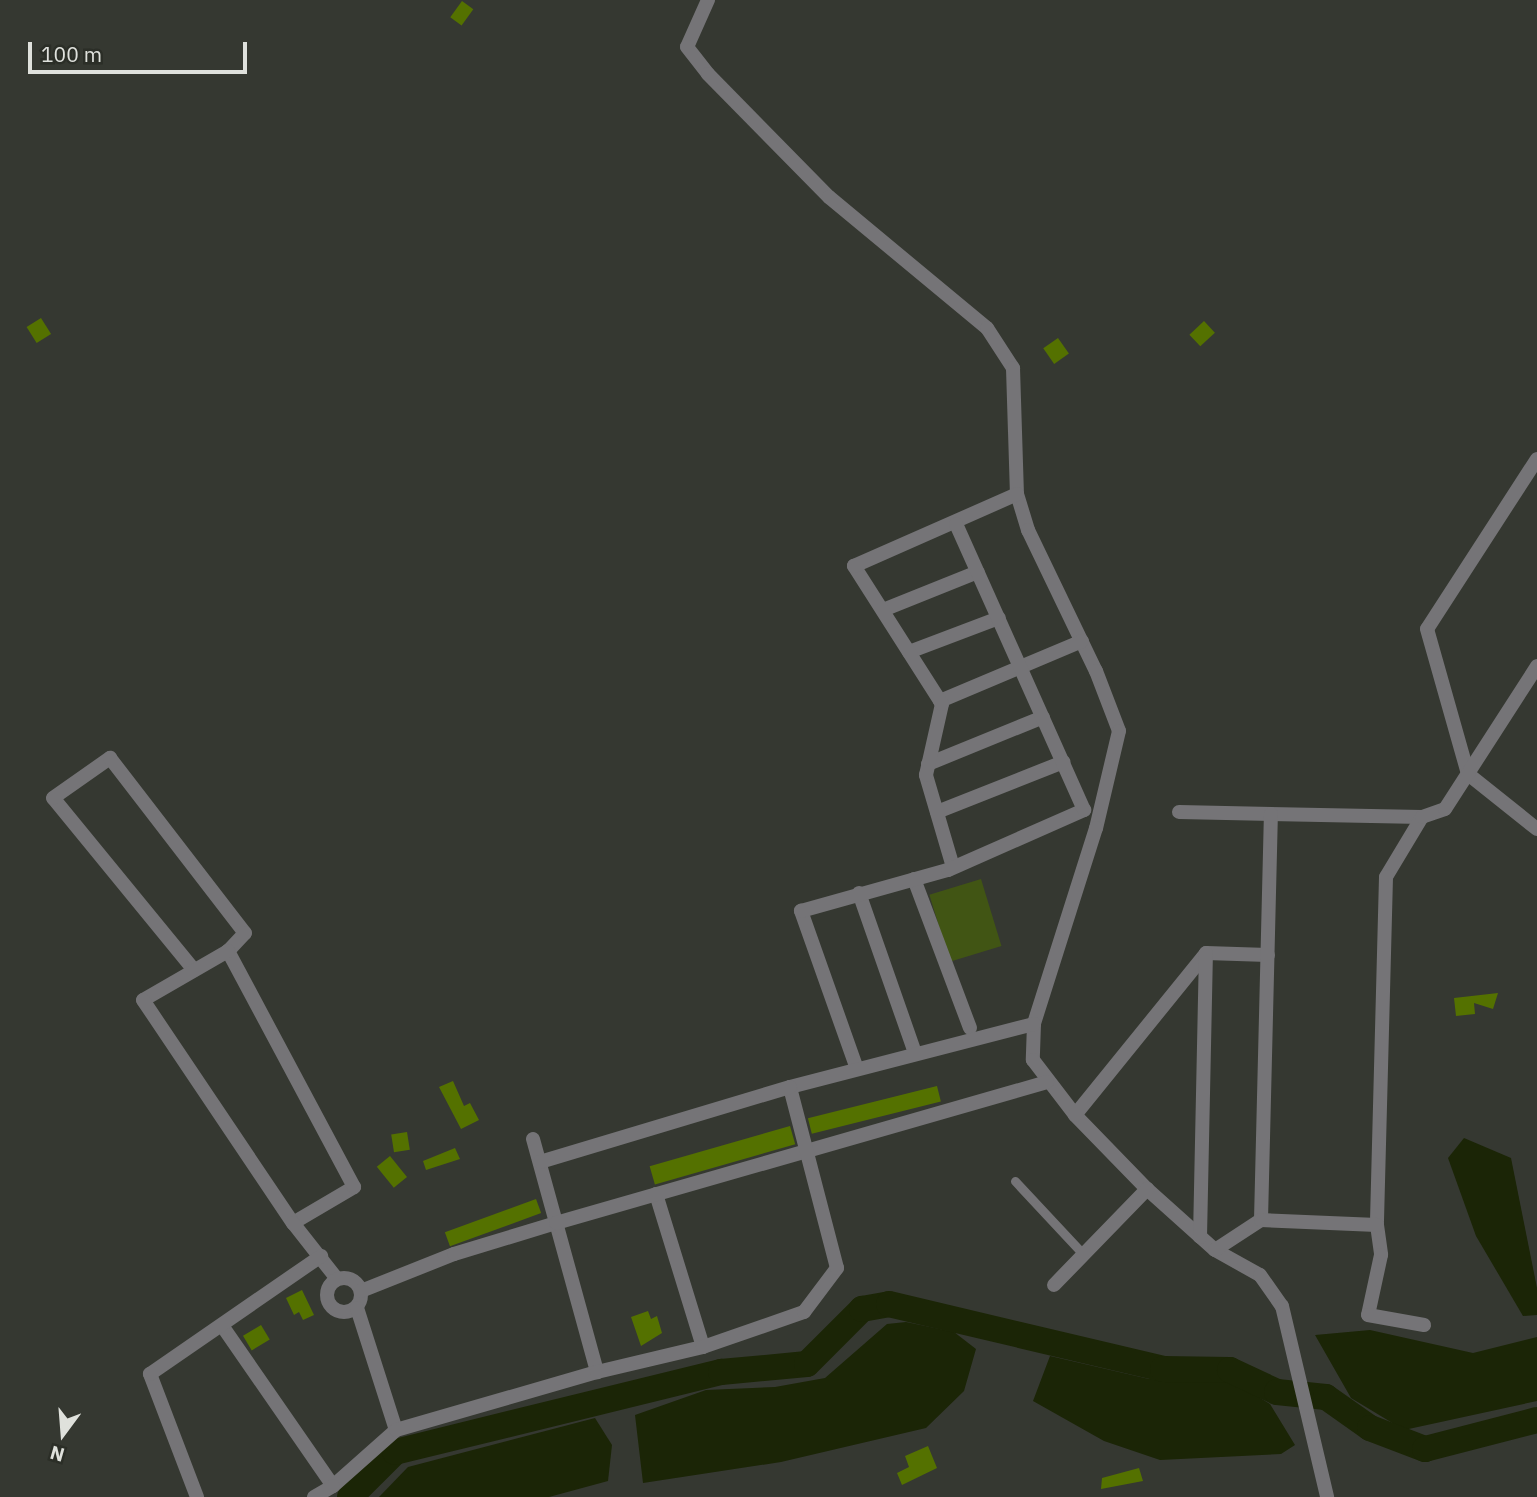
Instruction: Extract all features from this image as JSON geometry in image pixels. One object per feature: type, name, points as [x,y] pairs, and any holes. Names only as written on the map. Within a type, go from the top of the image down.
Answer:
[{"type":"street","points":[[708,0],[687,47],[708,74],[830,197],[987,328],[1013,369],[1017,494],[1028,530],[1082,641],[1119,731],[1096,828],[1034,1024],[1033,1060],[1047,1082],[1075,1115],[1147,1189],[1215,1250],[1260,1275],[1282,1306],[1303,1385],[1327,1497]]},
{"type":"street","points":[[1537,458],[1427,629],[1468,774],[1537,829]]},
{"type":"street","points":[[953,867],[926,775],[940,701],[855,566],[956,524],[1017,494]]},
{"type":"street","points":[[857,1069],[801,911],[953,867],[1084,810],[956,524]]},
{"type":"street","points":[[883,610],[978,572]]},
{"type":"street","points":[[909,652],[999,618]]},
{"type":"street","points":[[940,701],[1082,641]]},
{"type":"street","points":[[1179,812],[1422,817],[1445,809],[1537,666]]},
{"type":"street","points":[[928,764],[1043,717]]},
{"type":"street","points":[[194,970],[53,798],[110,758],[244,933],[228,951],[143,1000],[293,1223],[337,1279],[355,1281],[361,1291],[356,1308],[396,1430]]},
{"type":"street","points":[[937,812],[1063,762]]},
{"type":"street","points":[[1261,1220],[1271,814]]},
{"type":"street","points":[[1422,817],[1386,877],[1377,1225],[1381,1255],[1368,1315],[1424,1325]]},
{"type":"street","points":[[914,879],[970,1028]]},
{"type":"street","points":[[859,893],[915,1053]]},
{"type":"street","points":[[228,951],[354,1186],[293,1223]]},
{"type":"street","points":[[1206,953],[1268,955]]},
{"type":"street","points":[[1075,1115],[1206,953]]},
{"type":"street","points":[[1200,1237],[1206,953]]},
{"type":"street","points":[[540,1162],[790,1087],[1034,1024]]},
{"type":"street","points":[[361,1291],[442,1258],[556,1223],[807,1148],[1047,1082]]},
{"type":"street","points":[[314,1497],[333,1486],[396,1430],[597,1372],[703,1347],[804,1312],[837,1268],[790,1087]]},
{"type":"street","points":[[533,1139],[597,1372]]},
{"type":"street","points":[[1054,1285],[1147,1189]]},
{"type":"street","points":[[656,1194],[703,1347]]},
{"type":"street","points":[[1215,1250],[1261,1220],[1377,1225]]},
{"type":"street","points":[[198,1497],[150,1374],[223,1327],[321,1256]]},
{"type":"street","points":[[337,1279],[328,1288],[330,1306],[340,1312],[356,1308]]},
{"type":"street","points":[[223,1327],[333,1486]]},
{"type":"lane","points":[[1015,1181],[1083,1254]]},
{"type":"green space","points":[[981,879],[1001,946],[950,962],[929,895]]},
{"type":"shaded area","points":[[1464,1138],[1511,1158],[1537,1288],[1537,1315],[1523,1316],[1476,1236],[1448,1158]]},
{"type":"shaded area","points":[[906,1322],[954,1332],[976,1349],[964,1391],[926,1428],[781,1462],[643,1483],[635,1415],[706,1390],[775,1387],[825,1378],[887,1324]]},
{"type":"shaded area","points":[[1370,1330],[1473,1353],[1537,1337],[1537,1401],[1404,1430],[1351,1398],[1315,1335]]},
{"type":"shaded area","points":[[1050,1356],[1149,1379],[1234,1382],[1270,1404],[1295,1445],[1281,1454],[1160,1460],[1104,1441],[1033,1401]]},
{"type":"shaded area","points":[[595,1418],[612,1445],[608,1481],[549,1497],[379,1497],[408,1467]]},
{"type":"building","points":[[462,1],[473,9],[462,25],[450,17]]},
{"type":"building","points":[[41,318],[51,334],[37,343],[27,327]]},
{"type":"building","points":[[1204,321],[1215,333],[1200,346],[1189,335]]},
{"type":"building","points":[[1058,338],[1069,354],[1054,364],[1043,348]]},
{"type":"building","points":[[1498,993],[1493,1009],[1474,1003],[1475,1014],[1456,1016],[1454,998]]},
{"type":"building","points":[[453,1081],[464,1106],[470,1103],[479,1120],[461,1129],[439,1087]]},
{"type":"building","points":[[937,1086],[941,1102],[812,1134],[808,1118]]},
{"type":"building","points":[[790,1126],[795,1144],[655,1185],[650,1166]]},
{"type":"building","points":[[407,1132],[410,1150],[394,1152],[391,1135]]},
{"type":"building","points":[[455,1148],[460,1159],[426,1170],[423,1161]]},
{"type":"building","points":[[390,1156],[407,1177],[394,1188],[377,1167]]},
{"type":"building","points":[[536,1199],[541,1213],[450,1246],[445,1232]]},
{"type":"building","points":[[302,1290],[314,1315],[303,1320],[299,1312],[294,1315],[286,1298]]},
{"type":"building","points":[[648,1311],[651,1319],[657,1316],[662,1333],[641,1346],[631,1317]]},
{"type":"building","points":[[261,1325],[270,1340],[252,1350],[243,1336]]},
{"type":"building","points":[[928,1446],[937,1468],[902,1485],[897,1473],[909,1467],[905,1456]]},
{"type":"building","points":[[1139,1468],[1143,1481],[1101,1489],[1102,1478]]},
{"type":"waterway","points":[[350,1497],[395,1452],[721,1372],[807,1364],[862,1309],[889,1304],[1163,1369],[1230,1370],[1277,1392],[1326,1397],[1370,1428],[1425,1449],[1537,1420]]}]
